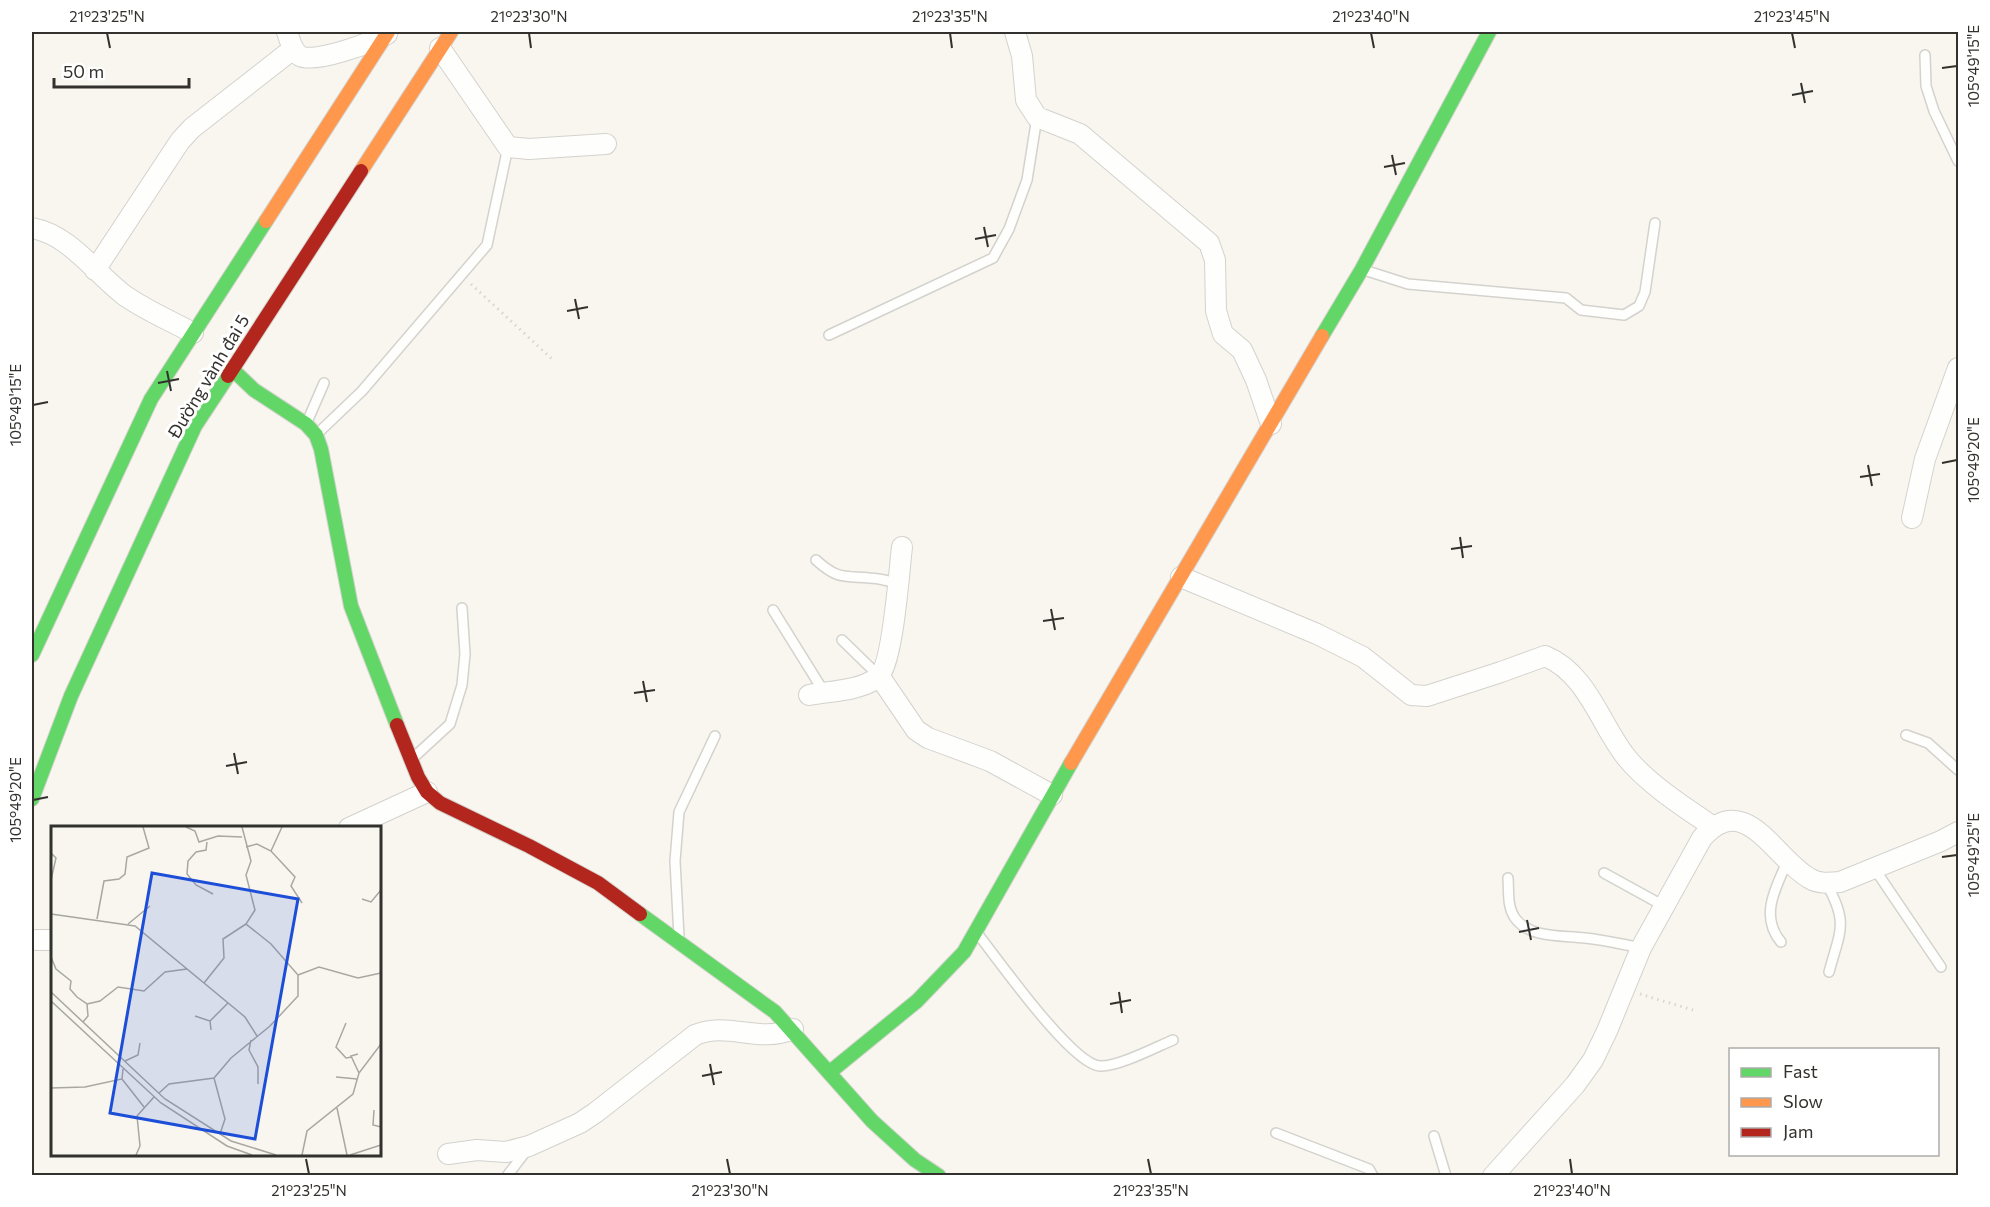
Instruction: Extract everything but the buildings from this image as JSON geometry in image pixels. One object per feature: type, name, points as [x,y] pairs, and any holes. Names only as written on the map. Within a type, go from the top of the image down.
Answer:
[{"type":"street","points":[[1015,32],[1022,56],[1026,100],[1036,117],[1080,134],[1209,243],[1215,260],[1216,311],[1223,334],[1242,350],[1256,380],[1270,424]]},
{"type":"street","points":[[830,1072],[947,973],[964,952],[1053,795],[1362,269],[1489,32]]},
{"type":"street","points":[[95,270],[180,141],[290,40],[301,57],[313,58],[374,41],[388,33]]},
{"type":"street","name":"Đường vành đai 5","points":[[32,655],[151,399],[388,33]]},
{"type":"street","points":[[445,40],[508,147],[529,149],[606,144]]},
{"type":"street","name":"Đường vành đai 5","points":[[32,799],[71,696],[195,426],[445,40]]},
{"type":"street","points":[[32,228],[43,230],[61,240],[127,297],[193,333]]},
{"type":"street","points":[[232,369],[254,390],[306,424],[316,435],[321,449],[354,616],[411,760],[427,792],[440,803],[529,846],[598,883],[775,1012],[793,1029],[864,1114],[924,1167],[939,1176]]},
{"type":"street","points":[[1912,518],[1925,459],[1959,369]]},
{"type":"street","points":[[816,694],[867,684],[880,677],[890,648],[902,548]]},
{"type":"street","points":[[1181,577],[1317,634],[1363,657],[1411,695],[1426,696],[1545,656],[1561,662],[1589,697],[1627,758],[1652,782],[1712,826]]},
{"type":"street","points":[[880,677],[916,730],[928,738],[990,761],[1053,795]]},
{"type":"street","points":[[353,826],[427,792]]},
{"type":"street","points":[[1493,1176],[1575,1085],[1593,1060],[1641,948],[1702,838],[1712,826],[1724,821],[1738,821],[1754,828],[1810,879],[1826,883],[1840,882],[1959,832]]},
{"type":"street","points":[[32,940],[51,940]]},
{"type":"street","points":[[448,1154],[477,1150],[506,1152],[529,1146],[580,1123],[695,1035],[707,1030],[771,1036],[793,1029]]},
{"type":"lane","points":[[1925,55],[1926,86],[1934,111],[1959,161]]},
{"type":"lane","points":[[829,335],[993,258],[1009,229],[1027,180],[1036,117]]},
{"type":"lane","points":[[316,435],[362,391],[487,245],[508,147]]},
{"type":"lane","points":[[1362,269],[1408,284],[1566,298],[1581,310],[1624,315],[1639,306],[1645,292],[1655,223]]},
{"type":"lane","points":[[306,424],[324,384]]},
{"type":"lane","points":[[816,560],[828,571],[843,578],[871,578],[897,583]]},
{"type":"lane","points":[[411,760],[450,724],[462,685],[465,654],[462,608]]},
{"type":"lane","points":[[773,610],[816,694]]},
{"type":"lane","points":[[842,640],[880,677]]},
{"type":"lane","points":[[1906,735],[1928,743],[1959,770]]},
{"type":"lane","points":[[679,942],[675,861],[679,812],[715,736]]},
{"type":"lane","points":[[1781,942],[1774,934],[1771,924],[1770,903],[1788,860]]},
{"type":"lane","points":[[1874,868],[1941,967]]},
{"type":"lane","points":[[1604,873],[1664,906]]},
{"type":"lane","points":[[1508,878],[1510,909],[1516,920],[1537,933],[1585,938],[1641,948]]},
{"type":"lane","points":[[1826,883],[1837,902],[1841,926],[1829,972]]},
{"type":"lane","points":[[975,932],[1065,1043],[1086,1062],[1100,1066],[1131,1059],[1173,1040]]},
{"type":"lane","points":[[1276,1133],[1368,1169],[1373,1176]]},
{"type":"lane","points":[[1434,1136],[1446,1176]]},
{"type":"lane","points":[[507,1176],[529,1146]]},
{"type":"path","points":[[461,274],[553,360]]},
{"type":"path","points":[[1624,989],[1693,1010]]},
{"type":"traffic: fast","points":[[1322,336],[1362,269],[1489,32]]},
{"type":"traffic: fast","points":[[32,655],[151,399],[266,221]]},
{"type":"traffic: fast","points":[[232,369],[254,390],[306,424],[316,435],[321,449],[351,606],[397,725]]},
{"type":"traffic: fast","points":[[32,799],[71,696],[195,426],[228,376]]},
{"type":"traffic: fast","points":[[830,1072],[917,1001],[964,952],[1071,763]]},
{"type":"traffic: fast","points":[[640,914],[775,1012],[872,1121],[915,1160],[939,1176]]},
{"type":"traffic: slow","points":[[266,221],[388,32]]},
{"type":"traffic: slow","points":[[361,171],[451,32]]},
{"type":"traffic: slow","points":[[1071,763],[1322,336]]},
{"type":"traffic: jam","points":[[228,376],[361,171]]},
{"type":"traffic: jam","points":[[397,725],[418,777],[427,792],[440,803],[529,846],[598,883],[640,914]]}]
